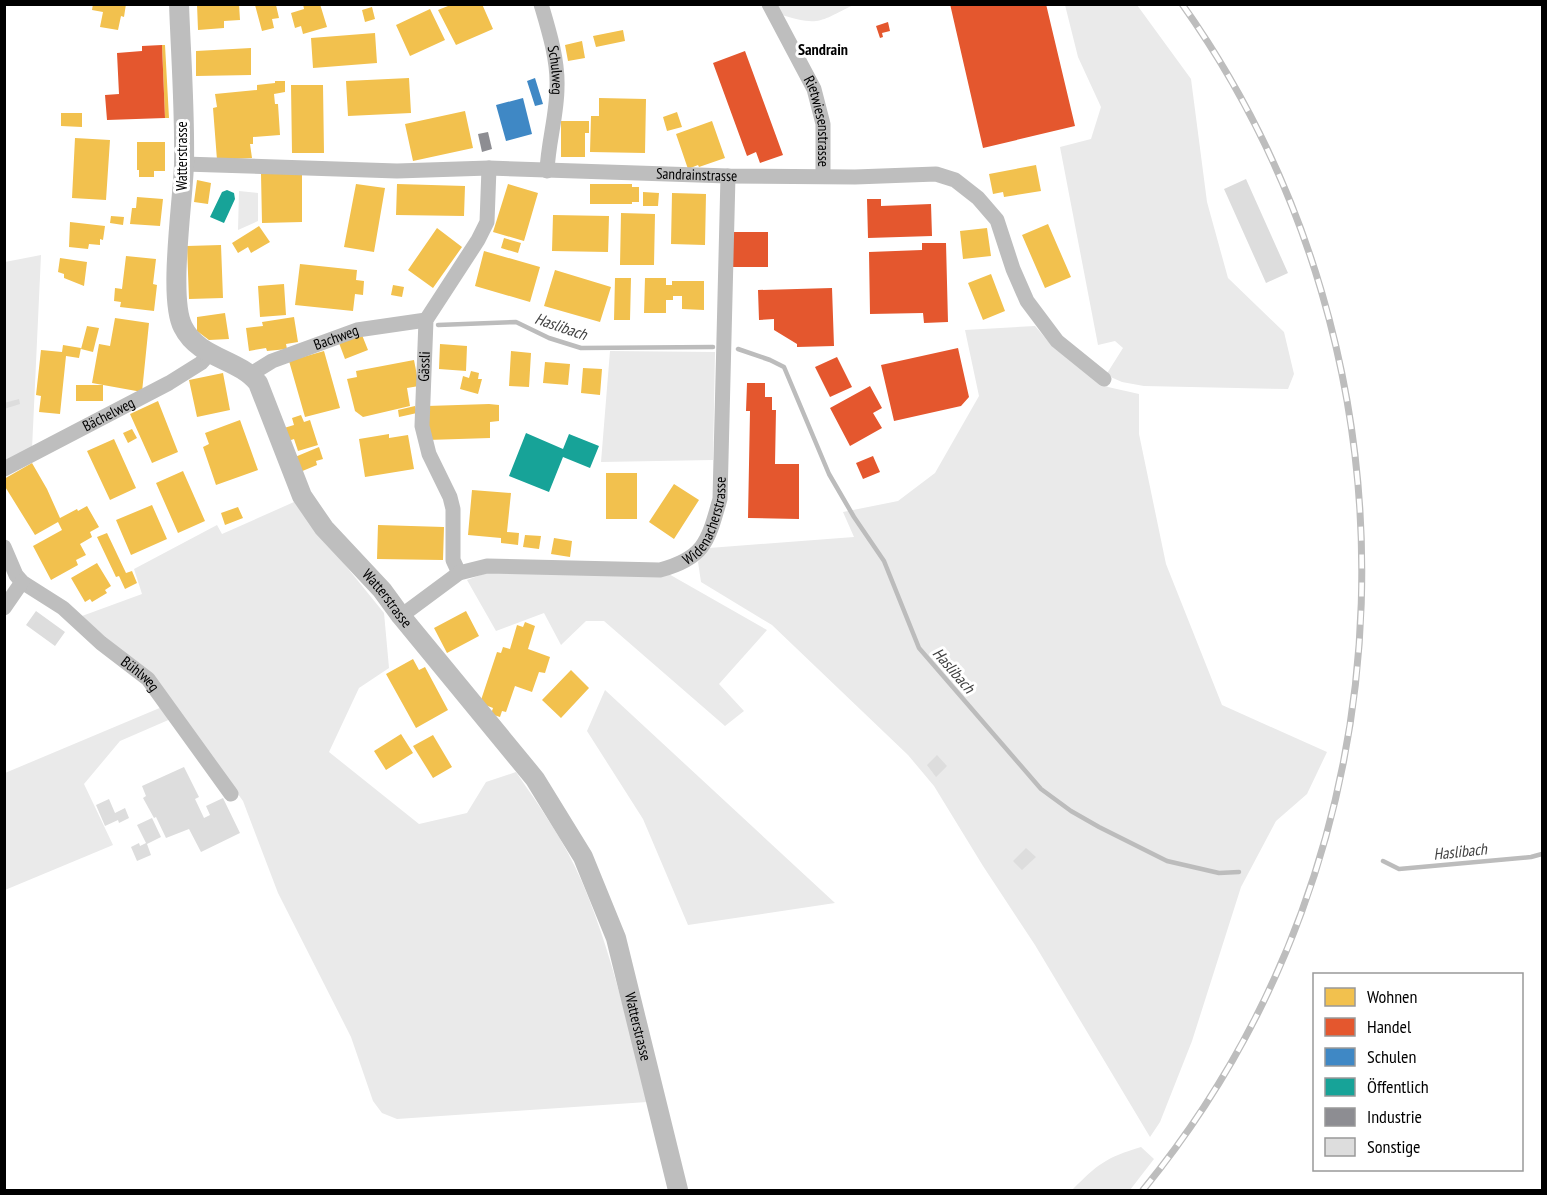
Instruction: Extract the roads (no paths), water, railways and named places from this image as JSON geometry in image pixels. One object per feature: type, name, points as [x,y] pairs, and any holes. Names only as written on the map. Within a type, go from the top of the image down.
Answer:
[{"type":"street","name":"Watterstrasse","points":[[179,4],[184,164],[177,287],[182,326],[192,341],[209,354],[251,374],[258,383],[302,496],[324,528],[382,590],[535,779],[583,857],[616,938],[678,1191]]},
{"type":"street","name":"Schulweg","points":[[542,4],[556,66],[558,89],[547,153],[547,171]]},
{"type":"street","name":"Rietwiesenstrasse","points":[[769,4],[814,89],[823,124],[823,176]]},
{"type":"street","name":"Sandrainstrasse","points":[[184,164],[397,171],[489,168],[728,176],[855,177],[936,174],[955,180],[978,198],[997,220],[1027,301],[1041,322],[1057,341],[1104,379]]},
{"type":"street","points":[[426,320],[478,240],[487,222],[489,168]]},
{"type":"street","name":"Widenacherstrasse","points":[[401,616],[459,573],[487,566],[660,570],[680,564],[700,550],[712,530],[720,500],[728,176]]},
{"type":"street","name":"Bachweg","points":[[251,374],[272,361],[357,330],[426,320]]},
{"type":"street","name":"Gässli","points":[[426,320],[422,426],[429,454],[450,496],[453,509],[453,560],[459,573]]},
{"type":"street","name":"Bächelweg","points":[[4,469],[169,383],[201,363],[209,354]]},
{"type":"street","points":[[4,547],[16,575],[22,582],[4,608]]},
{"type":"street","name":"Bühlweg","points":[[22,582],[63,608],[101,643],[148,679],[231,794]]},
{"type":"waterway","name":"Haslibach","points":[[438,325],[516,322],[549,338],[581,348],[713,347]]},
{"type":"waterway","name":"Haslibach","points":[[738,349],[784,367],[829,474],[854,517],[884,561],[919,648],[1041,789],[1071,811],[1167,861],[1219,873],[1239,872]]},
{"type":"waterway","name":"Haslibach","points":[[1383,861],[1399,869],[1531,857],[1542,854]]},
{"type":"railway","points":[[1143,1190],[1235,1057],[1302,912],[1344,760],[1361,604],[1354,447],[1322,292],[1264,143],[1182,4]]},
{"type":"district","name":"Sandrain","points":[[823,49]]}]
